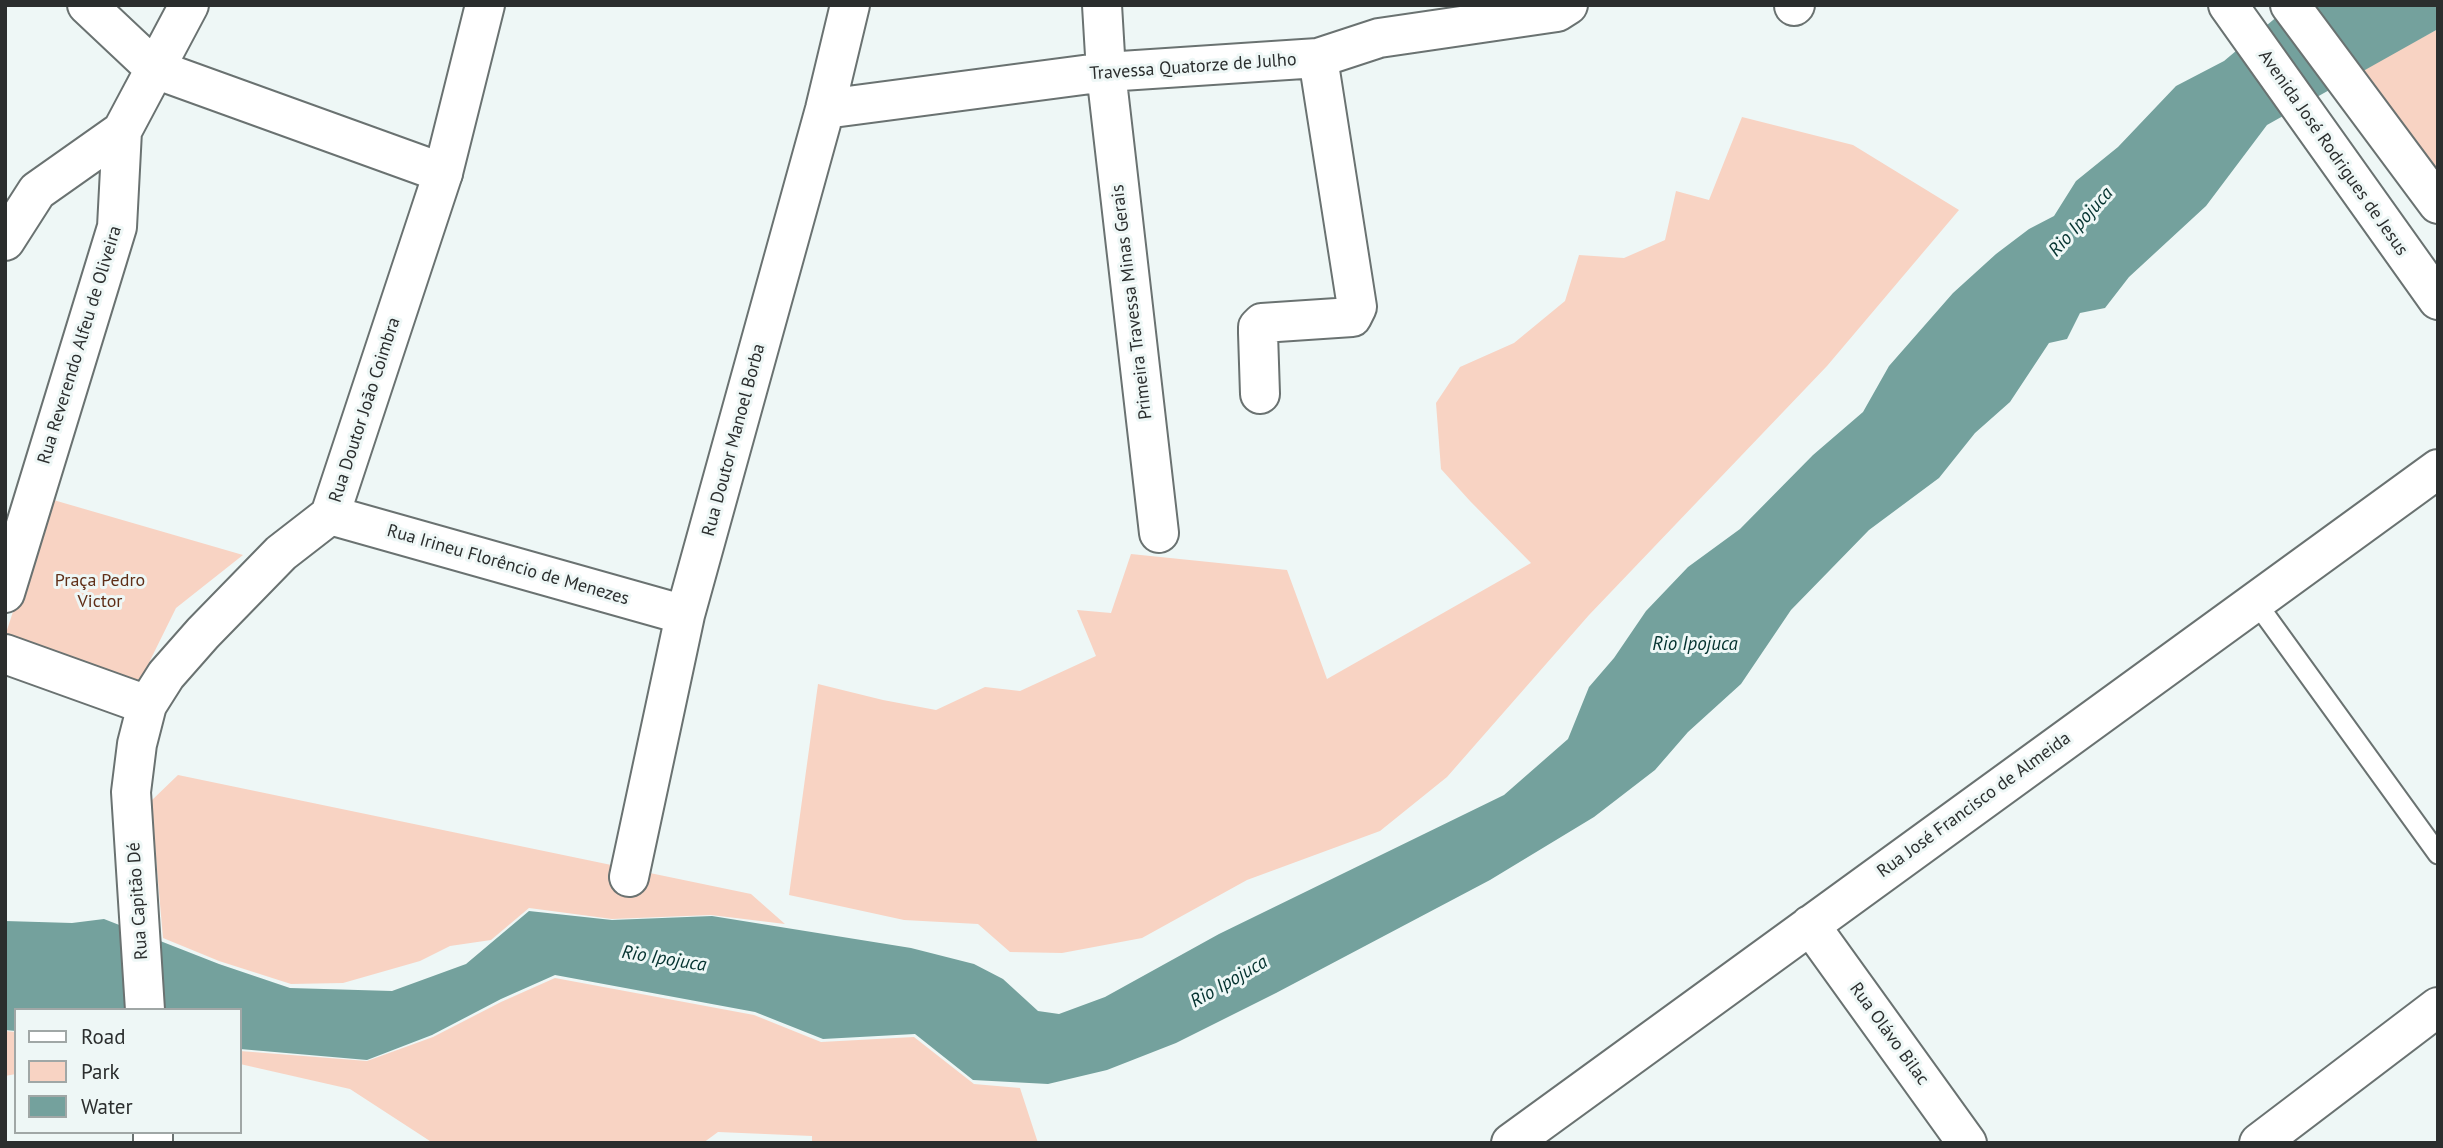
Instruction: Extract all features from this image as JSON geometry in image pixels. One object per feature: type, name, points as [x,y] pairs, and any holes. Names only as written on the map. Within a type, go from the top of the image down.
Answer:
[{"type":"street","points":[[87,5],[155,69],[443,173]]},
{"type":"street","points":[[5,241],[37,191],[122,131],[190,5]]},
{"type":"street","name":"Rua Doutor João Coimbra","points":[[131,792],[137,744],[146,705],[166,675],[203,632],[281,553],[330,515],[443,173],[485,5]]},
{"type":"street","name":"Rua Doutor Manoel Borba","points":[[629,877],[685,615],[825,108],[849,5]]},
{"type":"street","name":"Primeira Travessa Minas Gerais","points":[[1102,5],[1105,72],[1159,533]]},
{"type":"street","points":[[1383,22],[1413,5]]},
{"type":"street","name":"Avenida José Rodrigues de Jesus","points":[[2228,5],[2438,300]]},
{"type":"street","points":[[2290,5],[2433,197]]},
{"type":"street","name":"Travessa Quatorze de Julho","points":[[825,108],[1105,72],[1318,58],[1383,22],[1562,9]]},
{"type":"street","points":[[1260,394],[1258,327],[1267,322],[1352,317],[1357,307],[1318,58]]},
{"type":"street","name":"Rua Reverendo Alfeu de Oliveira","points":[[5,593],[117,226],[122,131]]},
{"type":"street","name":"Rua José Francisco de Almeida","points":[[1511,1143],[2438,468]]},
{"type":"street","name":"Rua Irineu Florêncio de Menezes","points":[[330,515],[685,615]]},
{"type":"street","points":[[5,654],[146,705]]},
{"type":"street","name":"Rua Capitão Dé","points":[[131,792],[145,1008]]},
{"type":"street","name":"Rua Olávo Bilac","points":[[1810,925],[1967,1143]]},
{"type":"street","points":[[2259,1143],[2438,1007]]},
{"type":"lane","points":[[2255,601],[2438,854]]},
{"type":"green space","points":[[2438,29],[2438,195],[2345,79]]},
{"type":"green space","points":[[1742,117],[1853,145],[1959,210],[1827,366],[1589,615],[1447,777],[1380,831],[1247,880],[1142,938],[1062,953],[1010,952],[978,924],[904,920],[789,895],[818,684],[936,710],[985,687],[1020,691],[1096,656],[1077,610],[1111,613],[1131,554],[1287,570],[1327,679],[1531,563],[1441,469],[1436,403],[1460,367],[1514,343],[1565,301],[1579,255],[1624,258],[1665,240],[1676,191],[1709,200]]},
{"type":"green space","name":"Praça Pedro Victor","points":[[50,499],[243,555],[176,608],[137,687],[6,633]]},
{"type":"green space","points":[[178,775],[751,894],[785,924],[711,915],[612,919],[529,908],[491,940],[450,946],[420,961],[343,983],[291,984],[219,961],[163,938],[151,801]]},
{"type":"green space","points":[[555,978],[754,1015],[821,1042],[914,1037],[974,1084],[1020,1088],[1038,1143],[812,1143],[812,1136],[718,1132],[703,1143],[433,1143],[350,1089],[242,1064],[242,1051],[367,1061],[433,1037]]},
{"type":"green space","points":[[5,1031],[14,1032],[14,1074],[5,1076]]},
{"type":"water","name":"Rio Ipojuca","points":[[2291,5],[2438,5],[2438,29],[2267,125],[2206,206],[2129,277],[2105,308],[2080,313],[2067,339],[2049,343],[2010,402],[1975,433],[1939,478],[1869,530],[1791,610],[1741,684],[1688,732],[1655,770],[1594,817],[1490,880],[1176,1043],[1107,1070],[1048,1084],[973,1080],[915,1034],[823,1039],[755,1012],[555,975],[501,999],[432,1035],[367,1060],[242,1049],[242,1008],[14,1008],[14,1031],[5,1030],[5,921],[72,923],[104,919],[219,964],[290,988],[392,991],[466,964],[529,911],[612,920],[712,916],[911,948],[974,964],[1003,979],[1038,1011],[1059,1014],[1105,997],[1219,934],[1504,795],[1568,739],[1589,687],[1614,658],[1646,611],[1688,567],[1740,529],[1813,455],[1863,412],[1889,366],[1953,293],[1996,254],[2029,229],[2054,216],[2076,181],[2118,147],[2176,86],[2224,61]]}]
